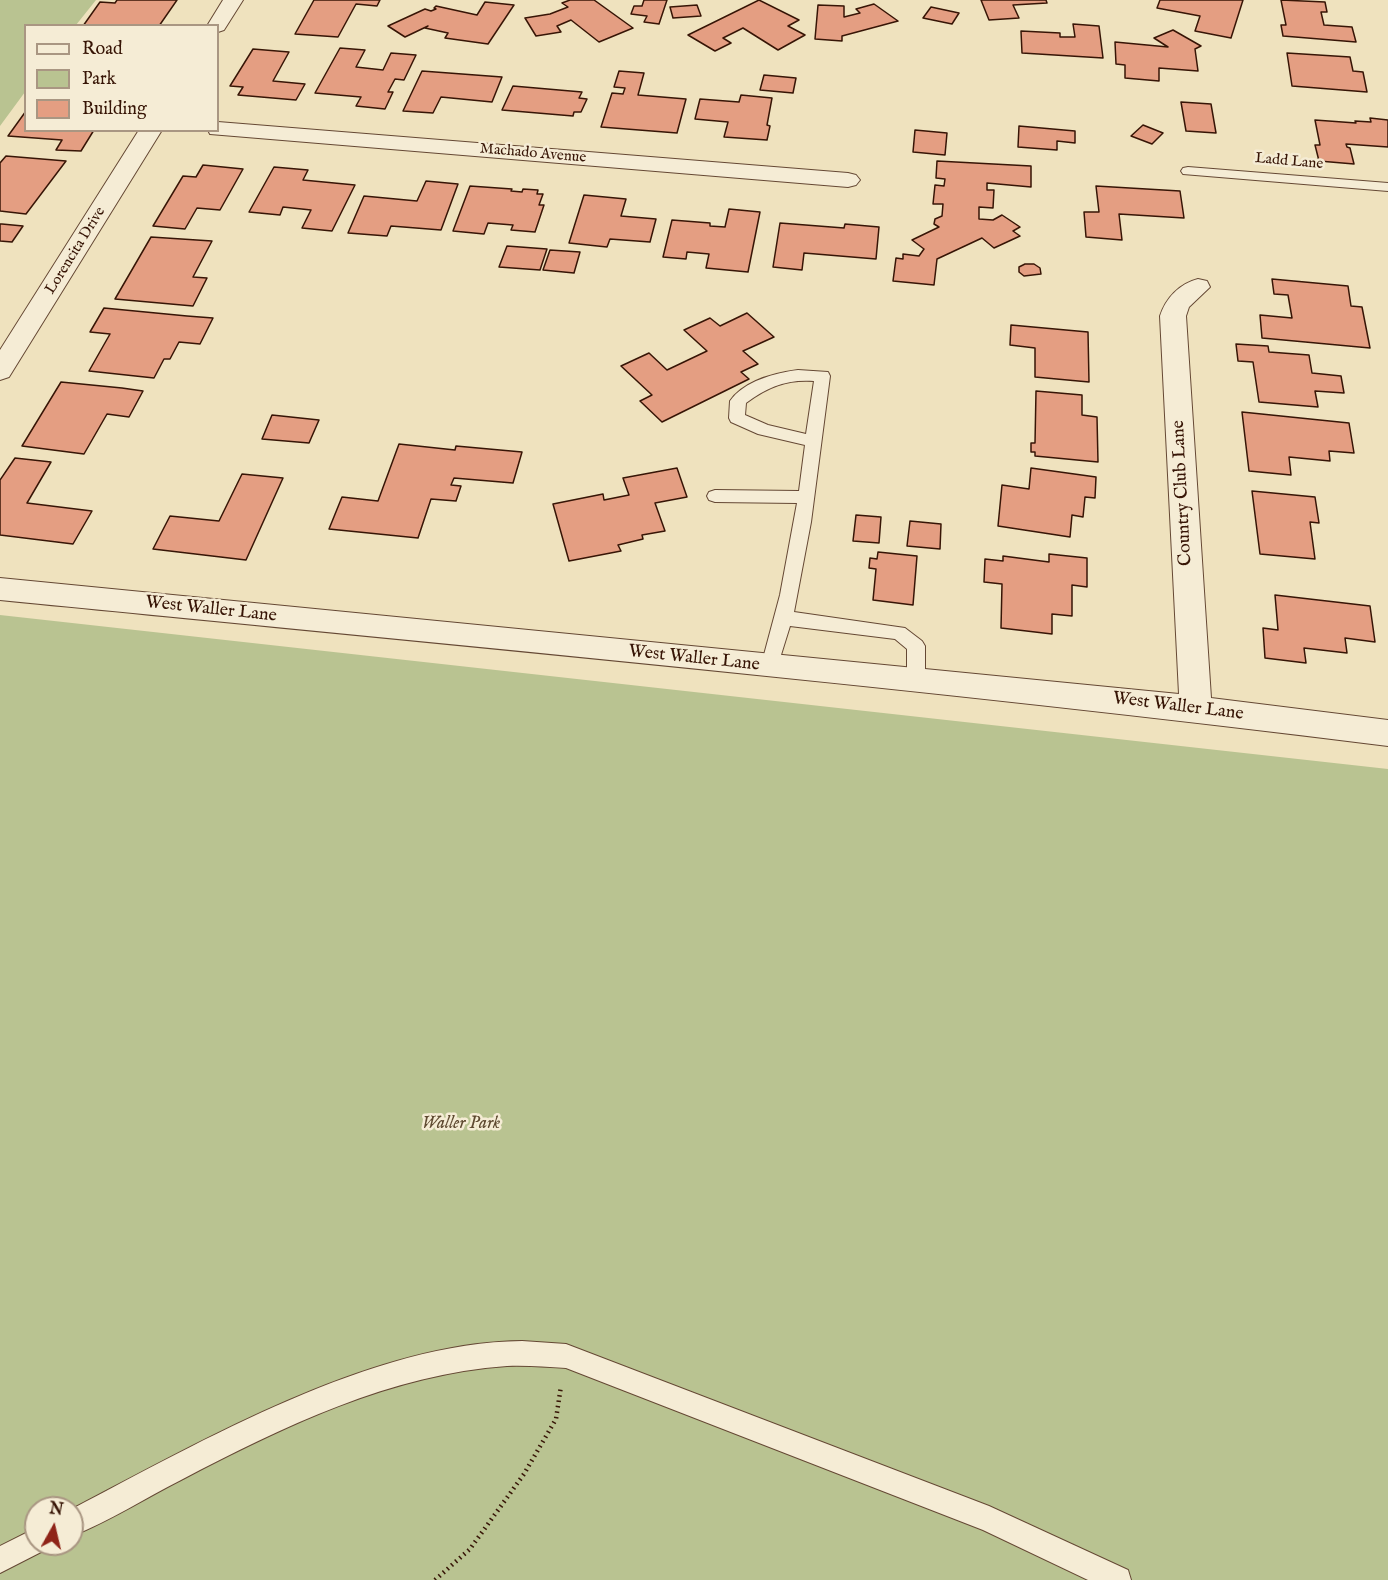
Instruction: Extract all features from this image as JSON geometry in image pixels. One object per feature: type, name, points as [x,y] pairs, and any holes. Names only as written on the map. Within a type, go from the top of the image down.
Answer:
[{"type":"street","points":[[218,24],[233,0]]},
{"type":"street","name":"Machado Avenue","points":[[219,129],[848,180]]},
{"type":"street","name":"Lorencita Drive","points":[[0,371],[151,132]]},
{"type":"street","name":"Country Club Lane","points":[[1196,709],[1173,316],[1177,303],[1198,287]]},
{"type":"street","name":"West Waller Lane","points":[[0,589],[916,679],[1196,709],[1388,734]]},
{"type":"lane","name":"Ladd Lane","points":[[1188,171],[1388,187]]},
{"type":"lane","points":[[770,666],[785,618],[806,497],[822,376],[794,374],[756,386],[738,401],[737,418],[764,430],[813,441]]},
{"type":"lane","points":[[715,496],[806,497]]},
{"type":"lane","points":[[785,618],[899,633],[916,646],[916,679]]},
{"type":"lane","points":[[84,1517],[305,1406],[415,1369],[498,1354],[566,1356],[989,1519],[1118,1580]]},
{"type":"lane","points":[[0,1560],[24,1547]]},
{"type":"path","points":[[435,1580],[470,1549],[524,1474],[546,1437],[556,1419],[566,1356]]},
{"type":"green space","points":[[0,0],[96,0],[77,24],[24,24],[24,93],[0,126]]},
{"type":"green space","name":"Waller Park","points":[[0,615],[1388,769],[1388,1580],[0,1580]]},
{"type":"building","points":[[117,0],[177,0],[160,24],[84,24],[100,2],[115,3]]},
{"type":"building","points":[[314,0],[380,0],[377,6],[356,4],[338,37],[295,34]]},
{"type":"building","points":[[570,0],[594,0],[633,28],[599,42],[571,20],[557,26],[561,32],[536,36],[525,18],[550,14],[568,7],[562,3]]},
{"type":"building","points":[[644,0],[667,0],[659,24],[644,22],[647,16],[631,14],[634,6],[642,6]]},
{"type":"building","points":[[759,0],[799,20],[788,26],[805,35],[778,50],[743,28],[723,38],[731,43],[715,51],[688,35]]},
{"type":"building","points":[[981,0],[1046,0],[1047,3],[1013,5],[1019,18],[989,20]]},
{"type":"building","points":[[1160,0],[1243,0],[1231,38],[1195,31],[1200,16],[1157,8]]},
{"type":"building","points":[[1281,0],[1325,2],[1327,12],[1321,12],[1324,25],[1352,27],[1356,42],[1283,36],[1281,25],[1286,25]]},
{"type":"building","points":[[485,2],[514,5],[488,44],[445,38],[448,33],[425,28],[428,26],[405,37],[388,26],[425,9],[431,11],[436,9],[434,8],[436,6],[477,15]]},
{"type":"building","points":[[874,4],[898,21],[842,36],[842,41],[815,39],[818,5],[844,6],[844,17],[860,13],[856,9]]},
{"type":"building","points":[[697,5],[701,16],[673,18],[670,7]]},
{"type":"building","points":[[931,7],[959,13],[952,24],[923,18]]},
{"type":"building","points":[[1073,24],[1099,26],[1103,58],[1022,53],[1021,31],[1060,33],[1060,37],[1075,37]]},
{"type":"building","points":[[1173,30],[1201,46],[1195,49],[1198,71],[1159,68],[1159,81],[1125,78],[1125,65],[1116,64],[1115,42],[1168,47],[1154,38]]},
{"type":"building","points":[[340,48],[365,50],[356,67],[383,70],[391,53],[416,55],[404,80],[395,79],[388,92],[393,92],[385,109],[356,106],[361,97],[315,93]]},
{"type":"building","points":[[253,49],[289,52],[273,81],[305,84],[296,100],[238,95],[243,87],[230,86]]},
{"type":"building","points":[[1287,53],[1350,57],[1353,71],[1363,72],[1367,92],[1292,86]]},
{"type":"building","points":[[422,71],[502,77],[492,102],[441,97],[433,113],[403,111]]},
{"type":"building","points":[[619,71],[644,73],[638,95],[686,99],[677,133],[601,127],[612,93],[623,94],[625,88],[614,87]]},
{"type":"building","points":[[764,75],[796,78],[793,93],[760,90]]},
{"type":"building","points":[[513,86],[582,92],[579,98],[587,99],[581,112],[574,112],[573,116],[502,110]]},
{"type":"building","points":[[741,95],[772,98],[767,140],[724,137],[728,122],[695,119],[700,99],[739,102]]},
{"type":"building","points":[[1181,102],[1211,104],[1216,133],[1186,131]]},
{"type":"building","points":[[24,114],[24,132],[93,132],[81,151],[56,150],[62,140],[8,136]]},
{"type":"building","points":[[1370,118],[1388,120],[1388,147],[1346,144],[1350,148],[1354,164],[1319,161],[1315,145],[1320,145],[1315,120],[1356,123],[1355,121],[1371,122]]},
{"type":"building","points":[[1143,125],[1163,133],[1152,144],[1131,136]]},
{"type":"building","points":[[1019,126],[1075,131],[1075,143],[1057,141],[1057,150],[1018,147]]},
{"type":"building","points":[[915,130],[947,133],[945,155],[913,152]]},
{"type":"building","points":[[6,156],[66,161],[26,214],[0,211],[0,163]]},
{"type":"building","points":[[937,161],[1031,166],[1031,187],[987,183],[987,190],[994,190],[993,208],[979,207],[979,219],[993,220],[1002,215],[1020,227],[1013,231],[1020,236],[994,248],[982,238],[937,259],[934,285],[893,281],[896,258],[903,259],[903,254],[919,256],[924,249],[912,240],[939,227],[934,224],[935,219],[942,216],[943,204],[933,204],[935,185],[944,186],[945,179],[936,178]]},
{"type":"building","points":[[203,165],[243,169],[220,210],[197,208],[185,229],[153,226],[183,176],[196,177]]},
{"type":"building","points":[[274,167],[308,170],[303,180],[355,185],[332,231],[302,228],[311,210],[283,207],[280,215],[249,212]]},
{"type":"building","points":[[426,181],[458,184],[441,230],[391,226],[387,236],[348,233],[364,196],[417,201]]},
{"type":"building","points":[[470,186],[512,189],[511,191],[522,192],[523,189],[538,190],[537,194],[543,194],[539,205],[544,205],[535,232],[511,230],[513,225],[488,223],[484,234],[453,231]]},
{"type":"building","points":[[1096,186],[1180,191],[1184,218],[1119,214],[1122,240],[1086,237],[1084,212],[1099,212]]},
{"type":"building","points":[[584,195],[626,199],[621,216],[656,219],[650,242],[610,239],[607,247],[569,243]]},
{"type":"building","points":[[729,209],[760,212],[748,272],[706,268],[709,254],[687,252],[686,259],[663,257],[672,220],[710,223],[710,226],[725,227]]},
{"type":"building","points":[[780,223],[844,228],[845,224],[879,227],[876,259],[804,253],[802,270],[773,267]]},
{"type":"building","points":[[0,224],[23,226],[12,242],[0,241]]},
{"type":"building","points":[[151,237],[212,241],[193,277],[207,278],[193,306],[115,299]]},
{"type":"building","points":[[507,246],[547,249],[540,270],[499,267]]},
{"type":"building","points":[[550,250],[580,252],[574,273],[543,270]]},
{"type":"building","points":[[1034,264],[1040,268],[1041,274],[1024,276],[1019,272],[1019,267]]},
{"type":"building","points":[[1272,279],[1348,286],[1351,306],[1362,307],[1370,348],[1262,338],[1260,315],[1292,318],[1288,295],[1274,294]]},
{"type":"building","points":[[104,308],[213,318],[200,344],[179,342],[170,359],[164,359],[154,378],[89,371],[110,334],[90,332]]},
{"type":"building","points":[[747,313],[774,337],[743,351],[758,364],[741,372],[749,379],[662,422],[640,401],[652,395],[621,366],[649,353],[667,370],[707,351],[684,330],[710,318],[720,326]]},
{"type":"building","points":[[1011,325],[1088,332],[1089,382],[1035,377],[1035,348],[1010,345]]},
{"type":"building","points":[[1236,344],[1268,346],[1269,352],[1309,355],[1312,373],[1341,376],[1344,393],[1315,391],[1318,407],[1259,402],[1253,362],[1238,361]]},
{"type":"building","points":[[61,382],[143,391],[129,417],[107,414],[84,454],[22,446]]},
{"type":"building","points":[[1036,391],[1082,395],[1082,415],[1097,417],[1098,462],[1035,456],[1035,452],[1031,452],[1031,443],[1035,443]]},
{"type":"building","points":[[1242,412],[1349,423],[1354,453],[1329,451],[1330,461],[1289,457],[1291,475],[1249,471]]},
{"type":"building","points":[[272,415],[319,420],[309,443],[262,439]]},
{"type":"building","points":[[399,444],[455,450],[456,446],[522,452],[513,483],[454,478],[451,485],[461,486],[456,501],[431,499],[418,538],[329,529],[342,497],[378,501]]},
{"type":"building","points":[[15,458],[51,462],[27,503],[92,511],[73,544],[0,535],[0,480]]},
{"type":"building","points":[[677,468],[687,497],[655,503],[665,531],[642,535],[643,539],[618,545],[621,551],[569,561],[553,504],[603,494],[604,500],[629,495],[623,478]]},
{"type":"building","points":[[1031,468],[1096,477],[1095,498],[1085,497],[1083,517],[1072,515],[1070,537],[998,526],[1002,485],[1029,489]]},
{"type":"building","points":[[242,474],[283,478],[246,560],[153,549],[170,516],[219,521]]},
{"type":"building","points":[[1252,491],[1315,497],[1319,523],[1310,522],[1315,559],[1260,554]]},
{"type":"building","points":[[856,515],[881,517],[879,543],[853,541]]},
{"type":"building","points":[[910,521],[941,524],[940,549],[907,546]]},
{"type":"building","points":[[878,552],[917,556],[913,605],[873,600],[876,569],[869,568],[870,558],[877,559]]},
{"type":"building","points":[[1049,554],[1087,558],[1087,587],[1072,585],[1072,616],[1052,614],[1052,634],[1001,628],[1002,584],[984,582],[985,559],[1003,561],[1003,556],[1049,562]]},
{"type":"building","points":[[1275,595],[1370,606],[1375,642],[1345,638],[1347,653],[1304,648],[1306,663],[1265,658],[1263,628],[1278,630]]}]
